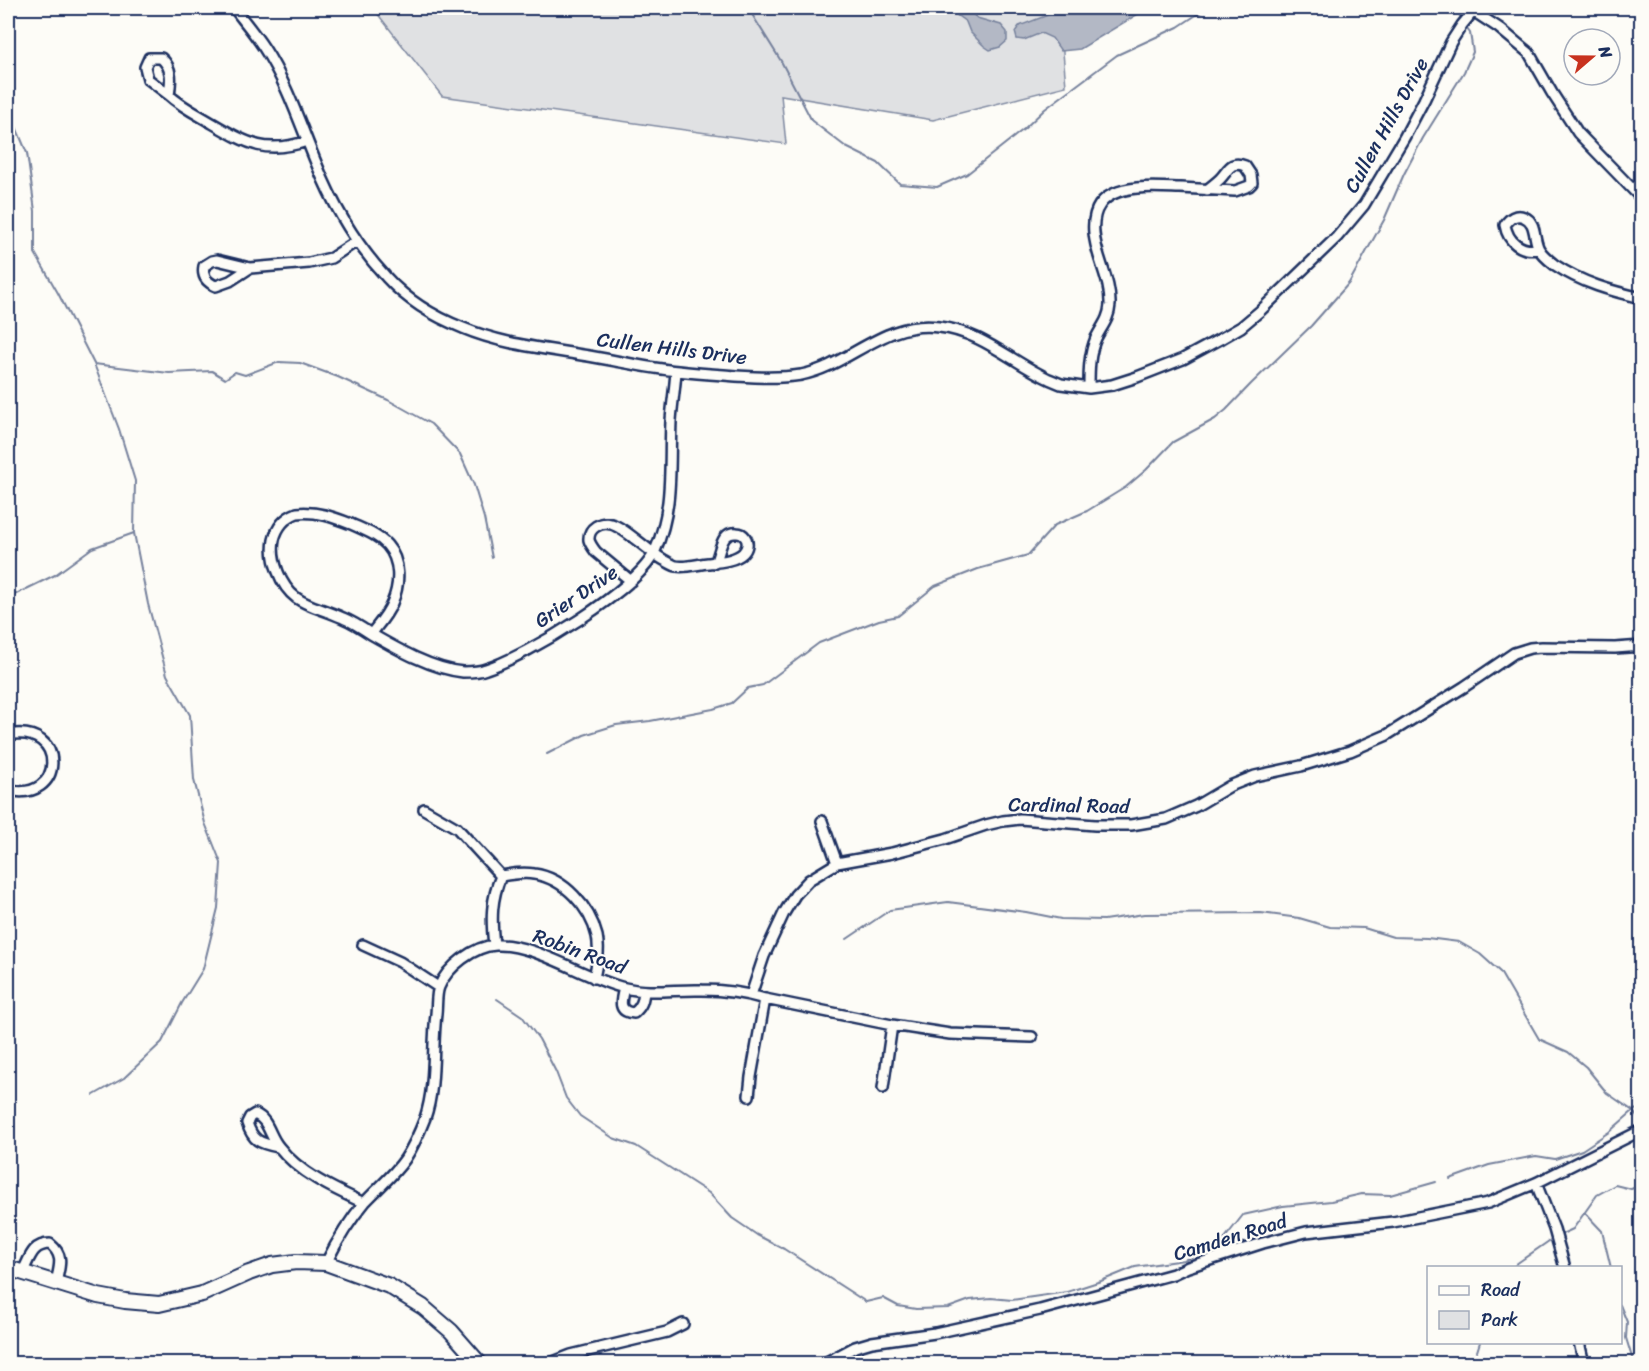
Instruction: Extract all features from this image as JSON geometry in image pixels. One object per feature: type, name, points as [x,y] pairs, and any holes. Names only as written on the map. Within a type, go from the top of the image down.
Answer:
[{"type":"main road","points":[[8,1268],[98,1296],[159,1304],[202,1294],[272,1265],[296,1262],[326,1263],[388,1286],[423,1307],[451,1331],[480,1364]]},
{"type":"street","name":"Cullen Hills Drive","points":[[234,8],[265,49],[276,69],[318,168],[357,242],[399,289],[428,311],[463,328],[502,341],[676,371],[762,377],[804,374],[821,369],[876,339],[913,327],[950,328],[966,333],[1049,380],[1089,388],[1137,378],[1222,338],[1260,311],[1337,237],[1364,205],[1404,138],[1451,42],[1474,9]]},
{"type":"street","points":[[1474,9],[1528,53],[1578,133],[1641,199]]},
{"type":"street","points":[[169,94],[180,104],[249,144],[279,148],[308,141]]},
{"type":"street","points":[[1089,388],[1092,351],[1109,315],[1110,303],[1110,292],[1094,234],[1096,209],[1108,197],[1130,188],[1207,189],[1235,192],[1252,183],[1251,175],[1245,166],[1236,164],[1229,166],[1219,180],[1207,189]]},
{"type":"street","points":[[250,268],[230,281],[216,285],[206,280],[204,275],[204,266],[212,261],[217,260],[250,268],[320,261],[331,258],[357,242]]},
{"type":"street","points":[[1538,249],[1549,261],[1588,284],[1641,298]]},
{"type":"street","name":"Grier Drive","points":[[371,634],[392,604],[397,588],[396,558],[387,544],[368,531],[318,513],[291,515],[280,524],[273,546],[275,565],[283,585],[297,599],[342,617],[371,634],[412,656],[440,666],[464,672],[483,670],[508,661],[614,596],[654,555],[665,526],[669,502],[671,420],[676,371]]},
{"type":"street","points":[[631,581],[592,547],[589,541],[594,528],[604,523],[616,526],[654,555],[675,566],[715,563]]},
{"type":"street","name":"Cardinal Road","points":[[751,995],[764,956],[795,895],[809,880],[837,863],[892,853],[1003,820],[1131,825],[1166,819],[1196,806],[1230,786],[1255,776],[1350,751],[1387,735],[1447,699],[1514,653],[1541,647],[1641,646]]},
{"type":"street","points":[[8,735],[25,734],[43,740],[52,759],[52,768],[49,777],[43,783],[26,791],[8,790]]},
{"type":"street","points":[[424,809],[457,828],[501,876]]},
{"type":"street","points":[[822,821],[837,863]]},
{"type":"street","points":[[501,876],[521,873],[541,875],[566,888],[580,902],[597,935],[599,953],[594,978]]},
{"type":"street","points":[[326,1263],[339,1237],[364,1203],[405,1159],[426,1116],[432,1073],[438,987],[449,971],[465,957],[494,945],[491,921],[494,897],[501,876]]},
{"type":"street","points":[[363,945],[400,962],[438,987]]},
{"type":"street","name":"Robin Road","points":[[494,945],[531,951],[624,988],[644,991],[703,990],[751,995],[891,1025],[950,1034],[1032,1037]]},
{"type":"street","points":[[624,988],[622,1006],[625,1010],[634,1013],[643,1002],[644,991]]},
{"type":"street","points":[[749,1096],[765,999]]},
{"type":"street","points":[[883,1088],[891,1025]]},
{"type":"street","name":"Camden Road","points":[[823,1364],[855,1347],[872,1342],[935,1333],[1040,1310],[1173,1274],[1263,1243],[1306,1232],[1393,1222],[1488,1203],[1536,1183],[1641,1130]]},
{"type":"street","points":[[278,1147],[298,1166],[326,1186],[364,1203]]},
{"type":"street","points":[[1536,1183],[1554,1229],[1564,1266]]},
{"type":"street","points":[[22,1273],[34,1249],[38,1245],[50,1244],[57,1249],[60,1255],[56,1283]]},
{"type":"street","points":[[548,1364],[570,1355],[667,1332],[683,1324]]},
{"type":"street","points":[[1579,1344],[1584,1364]]},
{"type":"green space","points":[[373,8],[1059,8],[1066,86],[933,120],[781,95],[786,144],[442,96]]},
{"type":"shaded area","points":[[941,8],[966,8],[977,18],[1001,25],[1007,32],[1007,41],[1000,47],[990,50],[970,32],[966,22]]},
{"type":"shaded area","points":[[1066,8],[1148,8],[1080,49],[1061,51],[1052,38],[1041,33],[1024,40],[1017,39],[1015,32],[1019,26]]},
{"type":"waterway","points":[[8,33],[14,8]]},
{"type":"waterway","points":[[748,8],[781,61],[812,121],[846,147],[878,163],[900,184],[937,187],[967,174],[1024,129],[1045,109],[1117,55],[1178,27],[1207,8]]},
{"type":"waterway","points":[[1455,8],[1460,16]]},
{"type":"waterway","points":[[547,754],[584,735],[616,725],[650,721],[732,703],[748,688],[763,685],[819,643],[879,620],[898,616],[935,586],[978,569],[1028,555],[1055,525],[1087,511],[1126,487],[1173,442],[1215,419],[1311,326],[1349,283],[1384,220],[1423,138],[1464,72],[1473,52],[1470,33],[1467,29]]},
{"type":"waterway","points":[[8,108],[27,153],[35,211],[35,253],[94,364],[119,429],[135,481],[134,533],[148,604],[167,675],[190,715],[194,780],[205,823],[221,863],[218,908],[203,969],[162,1042],[124,1078],[94,1095]]},
{"type":"waterway","points":[[94,364],[169,373],[212,371],[225,379],[235,372],[245,375],[279,362],[300,363],[338,377],[388,400],[431,424],[460,454],[474,485],[484,518],[492,558]]},
{"type":"waterway","points":[[8,598],[55,575],[92,548],[134,533]]},
{"type":"waterway","points":[[847,939],[890,910],[948,902],[1061,919],[1104,920],[1144,914],[1261,913],[1299,918],[1330,927],[1364,928],[1393,937],[1459,942],[1480,954],[1500,972],[1539,1039],[1568,1052],[1586,1067],[1607,1093],[1633,1111],[1609,1132],[1582,1150],[1555,1159],[1536,1156],[1489,1165],[1450,1179]]},
{"type":"waterway","points":[[497,999],[522,1016],[539,1039],[566,1098],[580,1116],[613,1138],[636,1146],[709,1193],[732,1218],[866,1302],[883,1298],[898,1306],[916,1309],[948,1308],[970,1300],[991,1298],[1012,1300],[1067,1292],[1135,1267],[1184,1260],[1221,1243],[1243,1215],[1283,1206],[1331,1201],[1362,1194],[1390,1195],[1436,1182]]},
{"type":"waterway","points":[[1641,1123],[1633,1111],[1642,1106]]},
{"type":"waterway","points":[[1562,1234],[1573,1229],[1597,1195],[1615,1185],[1631,1189],[1642,1185]]},
{"type":"waterway","points":[[1585,1213],[1602,1231],[1611,1266]]},
{"type":"waterway","points":[[1515,1266],[1549,1241]]},
{"type":"waterway","points":[[1622,1310],[1627,1322],[1626,1338],[1634,1364]]},
{"type":"waterway","points":[[1473,1364],[1479,1344]]}]
